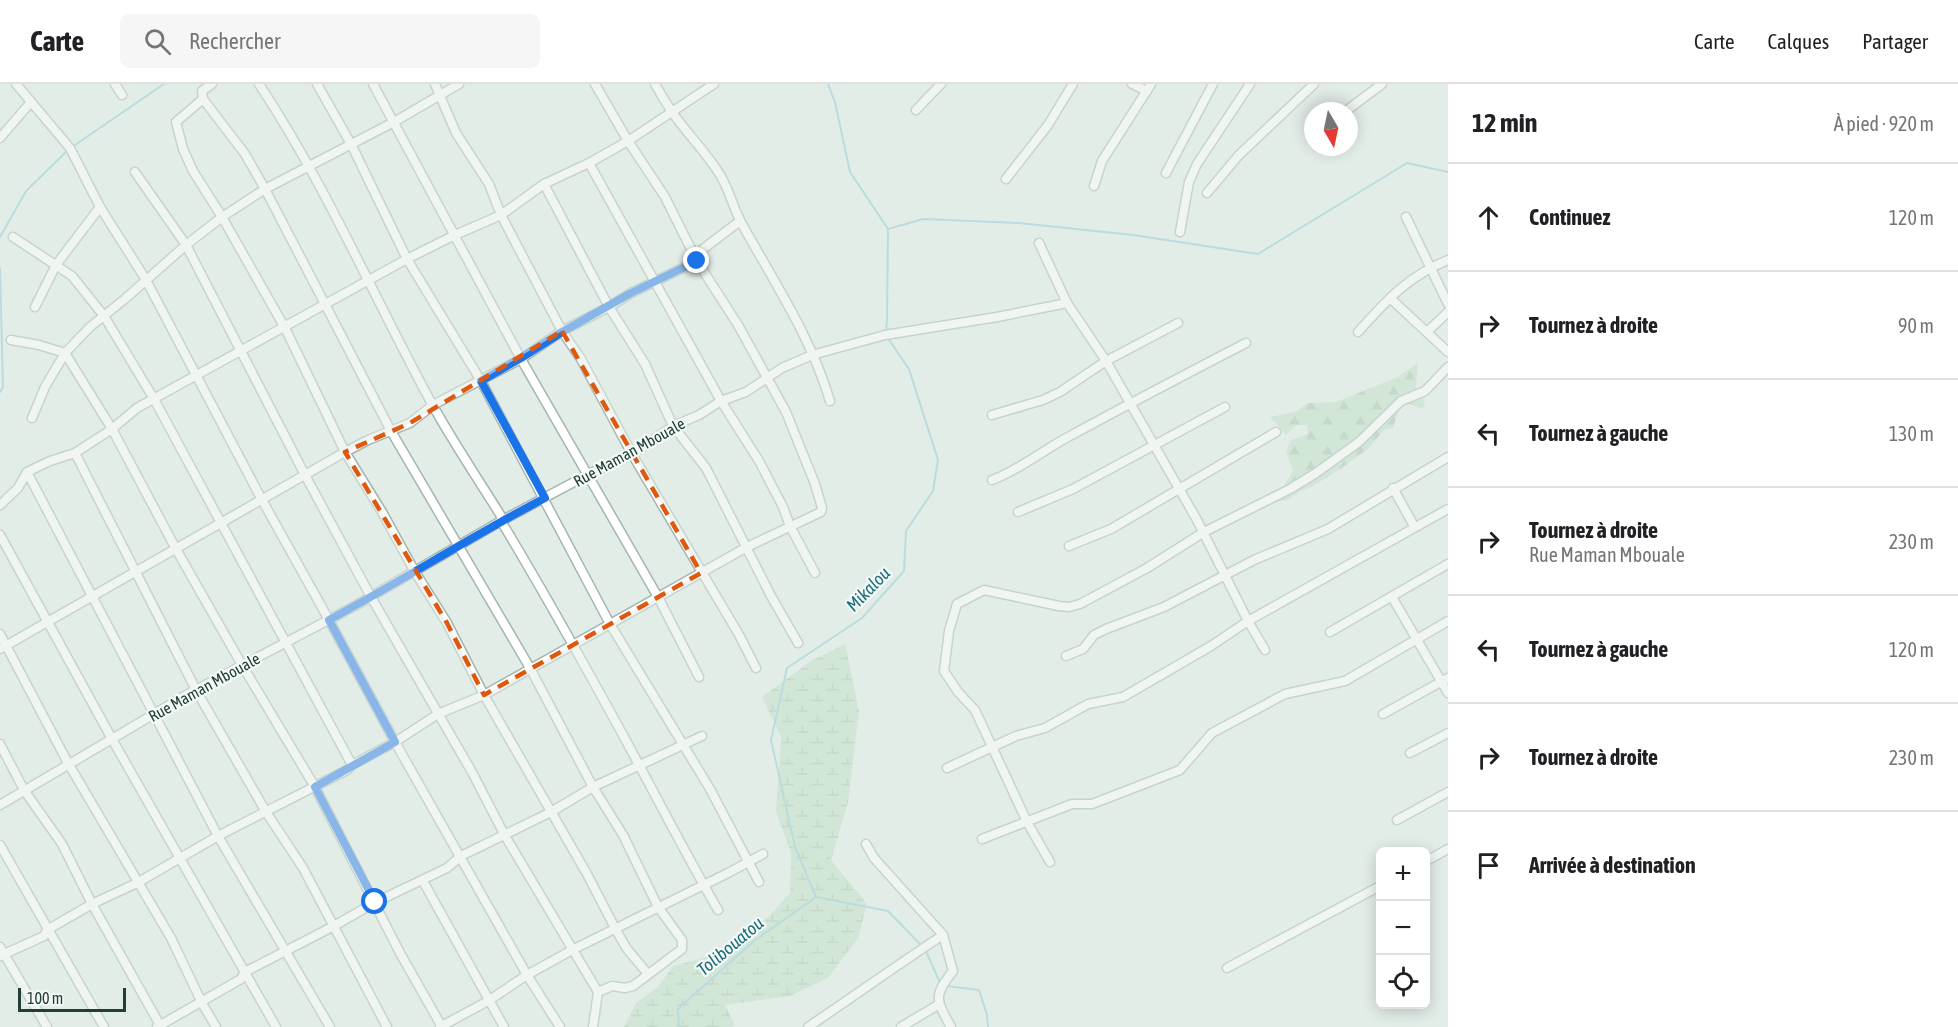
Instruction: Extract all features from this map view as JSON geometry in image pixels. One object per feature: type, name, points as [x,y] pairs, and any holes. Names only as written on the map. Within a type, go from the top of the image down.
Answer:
[{"type":"street","points":[[16,84],[70,148],[100,207],[146,280],[262,500],[395,742],[527,975],[560,1027]]},
{"type":"street","points":[[115,84],[122,95]]},
{"type":"street","points":[[212,84],[202,91],[203,99],[245,154],[266,189],[391,431],[530,668],[592,787],[623,836],[658,907],[682,939],[683,946],[633,987],[612,986],[598,992]]},
{"type":"street","points":[[259,84],[309,168],[433,405],[501,516],[501,521],[543,591],[718,910]]},
{"type":"street","points":[[317,84],[351,144],[407,260],[481,381],[610,624],[718,804],[759,882]]},
{"type":"street","points":[[373,84],[521,358],[658,597],[699,677]]},
{"type":"street","points":[[435,84],[456,133],[489,184],[501,215],[562,332],[581,359],[632,454],[756,668]]},
{"type":"street","points":[[32,418],[45,387],[65,353],[90,327],[186,245],[222,217],[266,189],[394,122],[459,84]]},
{"type":"street","points":[[47,1027],[1,952],[44,936],[47,930],[92,904],[137,883],[218,836],[347,770],[438,714],[484,695],[747,547],[817,515],[822,508],[815,483],[786,411],[738,325],[697,261],[665,197],[628,141],[596,84]]},
{"type":"street","points":[[655,84],[672,112],[718,170],[731,194],[740,221],[801,327],[823,377],[830,401]]},
{"type":"street","points":[[0,505],[18,488],[27,472],[75,453],[112,429],[137,408],[407,260],[455,235],[501,215],[544,184],[589,163],[628,141],[714,84]]},
{"type":"street","points":[[916,110],[941,84]]},
{"type":"street","points":[[1006,179],[1048,125],[1073,84]]},
{"type":"street","points":[[1094,186],[1102,160],[1149,88],[1132,84]]},
{"type":"street","points":[[1166,173],[1213,84]]},
{"type":"street","points":[[1180,232],[1189,182],[1197,164],[1250,84]]},
{"type":"street","points":[[1207,193],[1239,155],[1314,84]]},
{"type":"street","points":[[1358,102],[1382,84]]},
{"type":"street","points":[[203,99],[177,120],[176,125],[193,171],[285,328],[345,452],[447,623],[484,695],[627,950],[648,974]]},
{"type":"street","points":[[0,138],[31,102]]},
{"type":"street","points":[[589,163],[654,282],[759,461],[815,573]]},
{"type":"street","points":[[135,172],[186,245],[371,597],[473,774],[504,834],[598,992],[593,1027]]},
{"type":"street","points":[[544,184],[609,307],[645,364],[674,426],[706,468],[798,643]]},
{"type":"street","points":[[35,307],[56,265],[100,207]]},
{"type":"street","points":[[1406,217],[1409,219],[1448,304]]},
{"type":"street","points":[[3,647],[345,452],[410,423],[433,405],[481,381],[562,332],[697,261],[703,249],[740,221]]},
{"type":"street","points":[[13,237],[76,280],[104,316],[154,399],[352,765]]},
{"type":"street","points":[[1039,243],[1067,303],[1106,361],[1180,489],[1265,650]]},
{"type":"street","points":[[1358,332],[1390,298],[1415,276],[1448,260]]},
{"type":"street","points":[[1390,298],[1448,352]]},
{"type":"street","name":"Rue Maman Mbouale","points":[[0,805],[68,763],[196,690],[371,597],[501,521],[588,474],[632,454],[674,426],[722,401],[746,392],[782,368],[812,355],[885,334],[997,317],[1067,303]]},
{"type":"street","points":[[1427,332],[1448,312]]},
{"type":"street","points":[[992,416],[1043,400],[1060,392],[1106,361],[1178,323]]},
{"type":"street","points":[[11,340],[65,353],[112,429],[176,549],[315,787],[400,953],[441,1027],[572,950],[616,930],[763,854]]},
{"type":"street","points":[[992,480],[1007,474],[1055,444],[1129,404],[1246,343]]},
{"type":"street","points":[[1050,862],[1027,822],[975,711],[958,692],[944,670],[949,631],[957,604],[984,590],[1059,606],[1070,607],[1080,604],[1147,568],[1204,532],[1290,489],[1316,473],[1359,442],[1401,401],[1425,391],[1448,367]]},
{"type":"street","points":[[1018,512],[1073,489],[1225,407]]},
{"type":"street","points":[[1069,546],[1111,529],[1276,432]]},
{"type":"street","points":[[75,453],[196,690],[266,812],[303,868],[332,927],[387,1027]]},
{"type":"street","points":[[1066,656],[1083,649],[1094,635],[1106,629],[1164,608],[1254,560],[1328,529],[1448,457]]},
{"type":"street","points":[[27,472],[218,836],[330,1027]]},
{"type":"street","points":[[1393,488],[1414,526]]},
{"type":"street","points":[[948,768],[1016,736],[1045,728],[1088,704],[1123,697],[1248,621],[1448,509]]},
{"type":"street","points":[[0,535],[112,739],[276,1027]]},
{"type":"street","points":[[1330,632],[1448,564]]},
{"type":"street","points":[[1392,597],[1445,680],[1448,693]]},
{"type":"street","points":[[982,839],[1072,804],[1092,804],[1180,770],[1212,733],[1285,694],[1345,681],[1448,621]]},
{"type":"street","points":[[0,634],[3,647],[137,883],[171,938],[216,1027]]},
{"type":"street","points":[[1383,714],[1445,680]]},
{"type":"street","points":[[1410,753],[1448,733]]},
{"type":"street","points":[[0,744],[24,790],[63,844],[92,904],[159,1027],[241,979],[245,972],[375,902],[423,881],[447,868],[461,856],[551,812],[592,787],[702,736]]},
{"type":"street","points":[[1397,820],[1448,792]]},
{"type":"street","points":[[866,844],[874,858],[943,935],[953,970],[941,985],[938,1005],[951,1027]]},
{"type":"street","points":[[0,845],[104,1027]]},
{"type":"street","points":[[1430,858],[1448,849]]},
{"type":"street","points":[[423,881],[504,1027]]},
{"type":"street","points":[[1227,968],[1376,888]]},
{"type":"street","points":[[808,1027],[881,975],[943,935]]},
{"type":"street","points":[[901,1027],[938,1005]]},
{"type":"highlighted area","points":[[562,331],[701,573],[484,695],[447,623],[345,452],[410,423]]},
{"type":"green space","points":[[1418,363],[1416,387],[1423,398],[1425,407],[1400,405],[1393,428],[1384,430],[1368,449],[1313,486],[1288,500],[1279,501],[1293,471],[1286,451],[1291,440],[1308,434],[1307,425],[1296,425],[1286,435],[1270,417],[1295,412],[1308,403],[1336,402],[1398,377]]},
{"type":"green space","points":[[845,644],[859,711],[848,802],[831,860],[867,904],[858,938],[828,978],[790,996],[725,1005],[735,1025],[731,1027],[624,1027],[636,1003],[657,988],[673,966],[707,957],[768,917],[790,893],[791,853],[776,811],[781,737],[762,697],[811,661]]},
{"type":"waterway","points":[[72,147],[164,84]]},
{"type":"waterway","name":"Mikalou","points":[[828,84],[835,102],[850,172],[888,229],[886,331]]},
{"type":"waterway","points":[[0,237],[26,191],[68,150]]},
{"type":"waterway","points":[[888,229],[923,219],[1019,223],[1133,235],[1258,254],[1407,163],[1448,172]]},
{"type":"waterway","points":[[0,268],[3,387],[0,392]]},
{"type":"waterway","name":"Mikalou","points":[[816,897],[795,847],[771,740],[787,668],[862,618],[904,571],[906,531],[933,491],[938,460],[909,369],[887,337]]},
{"type":"waterway","name":"Mikalou","points":[[816,897],[888,911],[921,945]]},
{"type":"waterway","name":"Tolibouatou","points":[[679,1027],[678,1009],[754,941],[816,897]]},
{"type":"waterway","name":"Mikalou","points":[[925,949],[941,985]]},
{"type":"waterway","name":"Mikalou","points":[[946,986],[979,990],[987,1015],[988,1027]]},
{"type":"route","points":[[375,902],[315,787],[395,742],[329,620],[545,498],[481,381],[631,293],[697,261]]}]
